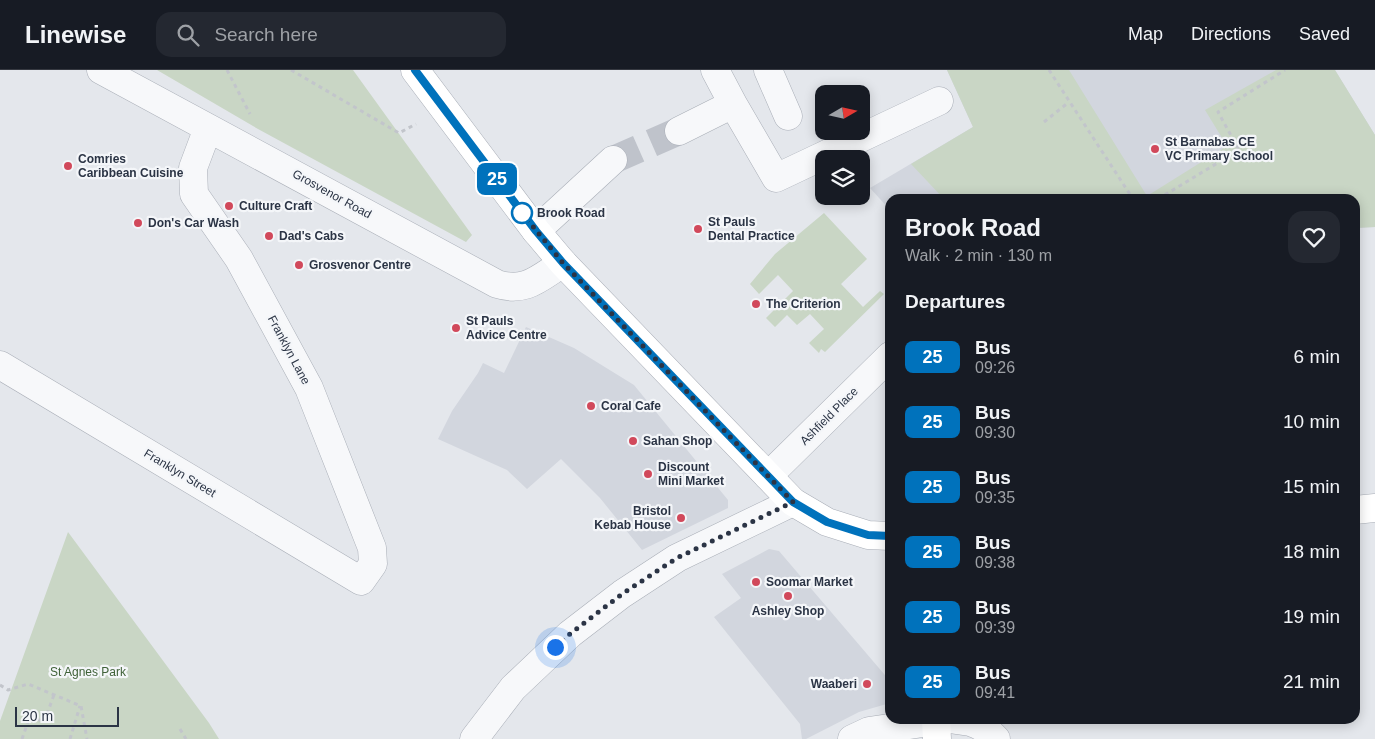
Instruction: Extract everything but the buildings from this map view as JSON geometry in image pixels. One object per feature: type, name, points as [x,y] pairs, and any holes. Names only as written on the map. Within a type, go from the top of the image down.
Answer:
[{"type":"main road","points":[[415,70],[536,231],[563,263],[793,502],[827,522],[868,535],[885,536]]},
{"type":"main road","points":[[1360,510],[1375,508]]},
{"type":"street","name":"Grosvenor Road","points":[[101,70],[497,284],[515,288],[526,286],[563,263]]},
{"type":"street","points":[[715,70],[776,178],[939,101]]},
{"type":"street","points":[[768,70],[788,116]]},
{"type":"street","points":[[679,131],[733,104]]},
{"type":"street","name":"Franklyn Lane","points":[[208,128],[193,168],[194,194],[239,259],[309,388],[372,548],[373,564],[361,581]]},
{"type":"street","points":[[536,231],[613,160]]},
{"type":"street","name":"Ashfield Place","points":[[768,476],[885,361]]},
{"type":"street","name":"Franklyn Street","points":[[0,365],[361,581]]},
{"type":"street","points":[[474,739],[513,688],[570,634],[622,594],[677,558],[793,502]]},
{"type":"street","points":[[974,724],[987,730],[996,739]]},
{"type":"street","points":[[852,739],[869,731],[937,726]]},
{"type":"path","points":[[291,70],[399,133],[444,109]]},
{"type":"path","points":[[1049,70],[1130,194]]},
{"type":"path","points":[[1166,194],[1239,150],[1218,112],[1286,70]]},
{"type":"path","points":[[1044,122],[1069,102]]},
{"type":"path","points":[[0,685],[8,690],[28,684],[81,706]]},
{"type":"path","points":[[22,739],[30,716],[44,722],[54,694]]},
{"type":"path","points":[[70,739],[81,706]]},
{"type":"path","points":[[81,706],[87,739]]},
{"type":"path","points":[[180,729],[186,739]]},
{"type":"shaded area","name":"St Barnabas CE VC Primary School","points":[[947,70],[1335,70],[1375,135],[1375,227],[1360,228],[1360,194],[885,194],[885,204],[870,188],[973,127]]},
{"type":"shaded area","points":[[526,327],[574,348],[634,385],[728,500],[728,508],[642,550],[600,498],[561,459],[527,489],[507,470],[438,439],[452,411],[483,363],[504,373]]},
{"type":"shaded area","points":[[769,549],[779,551],[885,675],[885,704],[859,712],[806,739],[802,739],[800,724],[714,617],[741,598],[722,574]]},
{"type":"green space","points":[[157,70],[353,70],[472,235],[466,242],[258,129]]},
{"type":"green space","name":"St Barnabas CE VC Primary School","points":[[947,70],[1069,70],[1146,194],[939,194],[911,164],[973,127]]},
{"type":"green space","name":"St Barnabas CE VC Primary School","points":[[1276,70],[1335,70],[1375,135],[1375,227],[1360,228],[1360,194],[1150,194],[1227,146],[1205,110]]},
{"type":"green space","points":[[824,213],[867,259],[841,284],[863,307],[880,291],[884,294],[825,352],[821,349],[819,353],[809,343],[824,329],[810,314],[797,325],[787,315],[775,327],[766,318],[793,291],[778,275],[759,294],[750,284],[775,254]]},
{"type":"green space","name":"St Agnes Park","points":[[68,532],[219,739],[0,739],[0,721]]},
{"type":"tunnel","points":[[613,160],[679,131]]},
{"type":"bus line","name":"25","points":[[415,70],[536,231],[563,263],[793,502],[827,522],[868,535],[885,536]]},
{"type":"place","name":"St Barnabas CE VC Primary School","points":[[1155,149]]},
{"type":"place","name":"Comries Caribbean Cuisine","points":[[68,166]]},
{"type":"place","name":"Culture Craft","points":[[229,206]]},
{"type":"place","name":"Brook Road","points":[[522,213]]},
{"type":"place","name":"Don's Car Wash","points":[[138,223]]},
{"type":"place","name":"St Pauls Dental Practice","points":[[698,229]]},
{"type":"place","name":"Dad's Cabs","points":[[269,236]]},
{"type":"place","name":"Grosvenor Centre","points":[[299,265]]},
{"type":"place","name":"The Criterion","points":[[756,304]]},
{"type":"place","name":"St Pauls Advice Centre","points":[[456,328]]},
{"type":"place","name":"Coral Cafe","points":[[591,406]]},
{"type":"place","name":"Sahan Shop","points":[[633,441]]},
{"type":"place","name":"Discount Mini Market","points":[[648,474]]},
{"type":"place","name":"Bristol Kebab House","points":[[681,518]]},
{"type":"place","name":"Soomar Market","points":[[756,582]]},
{"type":"place","name":"Ashley Shop","points":[[788,596]]},
{"type":"place","name":"Waaberi","points":[[867,684]]},
{"type":"route","points":[[522,213],[563,263],[793,502],[677,558],[622,594],[555,647]]}]
